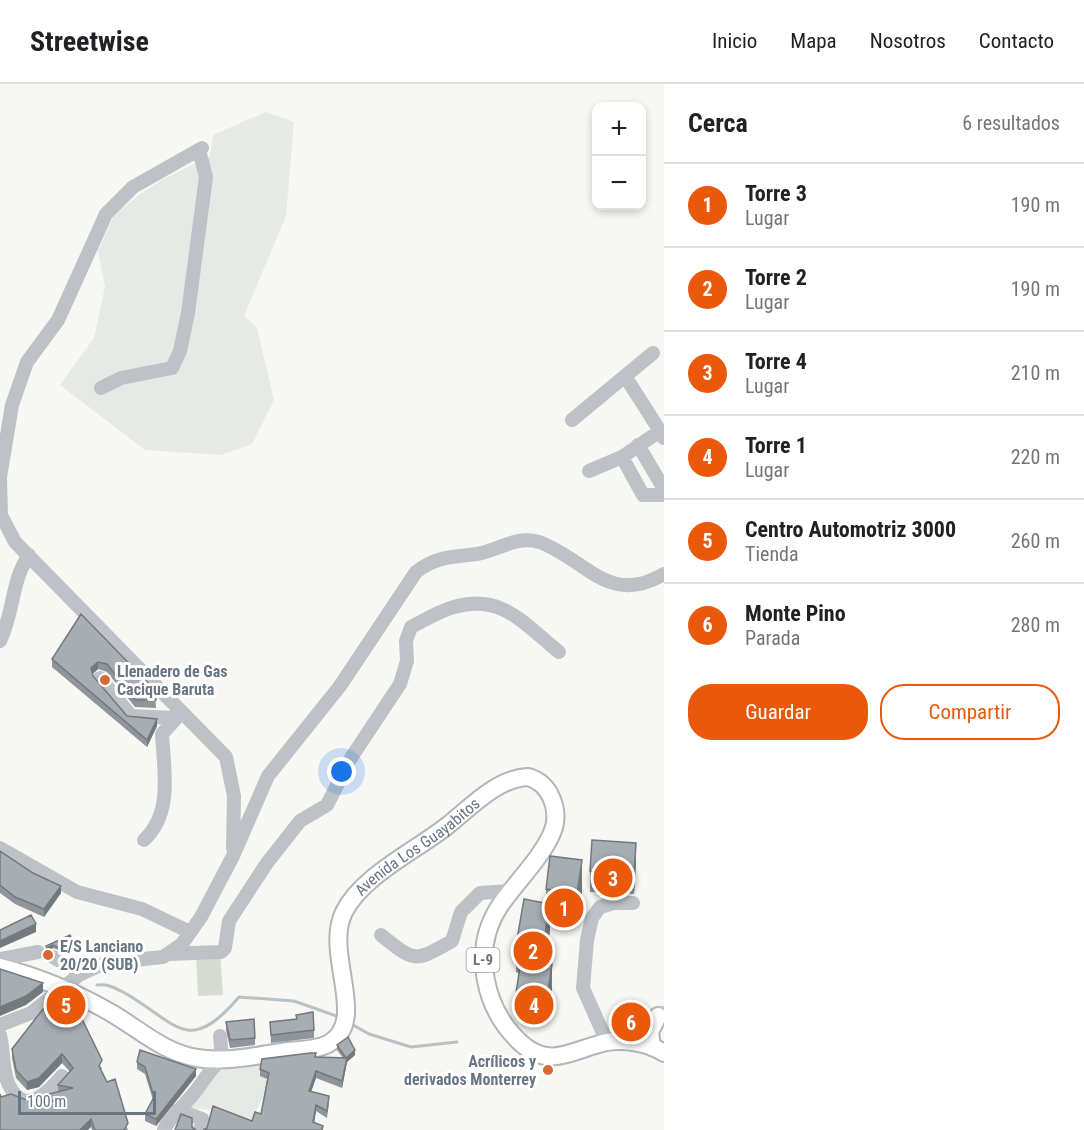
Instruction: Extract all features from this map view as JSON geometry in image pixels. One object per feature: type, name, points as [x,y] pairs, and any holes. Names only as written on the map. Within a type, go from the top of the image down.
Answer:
[{"type":"main road","name":"Avenida Los Guayabitos","points":[[0,966],[64,988],[173,1050],[197,1058],[222,1059],[328,1044],[344,1028],[348,1006],[339,963],[338,929],[350,902],[360,888],[434,836],[499,785],[528,777],[541,784],[547,791],[552,801],[554,823],[548,839],[498,910],[489,929],[483,961],[490,998],[505,1025],[525,1046],[544,1056],[559,1058],[607,1042],[637,1043],[658,1050]]},
{"type":"main road","points":[[658,1050],[650,1032],[661,1014]]},
{"type":"street","points":[[101,387],[121,378],[172,368],[178,358],[188,313],[206,177],[201,149],[133,187],[105,214],[58,320],[27,362],[12,405],[0,478],[1,515],[15,542],[179,715],[226,757],[234,796],[233,856]]},
{"type":"street","points":[[572,420],[653,353]]},
{"type":"street","points":[[589,471],[622,457],[638,445],[662,434],[626,376]]},
{"type":"street","points":[[638,445],[664,489]]},
{"type":"street","points":[[622,457],[643,495],[664,495]]},
{"type":"street","points":[[168,954],[182,944],[190,932],[233,856],[268,776],[340,686],[416,572],[430,561],[480,553],[513,541],[538,542],[606,582],[631,585],[652,582],[664,574]]},
{"type":"street","points":[[0,641],[11,606],[18,570],[29,555]]},
{"type":"street","points":[[0,1025],[31,1013],[83,973],[105,963],[141,961],[168,954],[220,952],[225,948],[228,921],[260,872],[300,821],[327,806],[351,758],[400,684],[407,661],[406,641],[411,627],[452,607],[477,602],[495,604],[559,652]]},
{"type":"street","points":[[100,678],[131,716],[179,715]]},
{"type":"street","points":[[144,840],[156,829],[165,790],[162,735],[179,715]]},
{"type":"street","points":[[0,849],[77,892],[142,909],[190,932]]},
{"type":"street","points":[[381,935],[400,952],[413,958],[423,957],[452,941],[461,912],[480,893],[511,891]]},
{"type":"street","points":[[633,903],[614,903],[600,907],[592,918],[587,940],[583,988],[607,1042],[661,1014]]},
{"type":"street","points":[[0,959],[38,952]]},
{"type":"street","points":[[53,957],[83,973]]},
{"type":"street","points":[[0,1035],[9,1085],[23,1099],[36,1100],[45,1096],[62,1076]]},
{"type":"street","points":[[164,1130],[169,1119],[189,1100],[210,1069],[222,1059],[220,1036]]},
{"type":"street","points":[[178,1110],[202,1119],[200,1130]]},
{"type":"shaded area","points":[[266,112],[294,122],[286,216],[244,316],[257,328],[274,400],[252,444],[221,455],[145,450],[60,385],[94,338],[105,287],[98,251],[114,216],[139,195],[162,180],[210,156],[213,135]]},
{"type":"shaded area","points":[[220,952],[223,995],[198,996],[196,954]]},
{"type":"shaded area","points":[[262,1064],[268,1087],[252,1119],[214,1110],[188,1108],[210,1069]]},
{"type":"building","name":"Llenadero de Gas Cacique Baruta","points":[[81,614],[155,690],[156,700],[135,700],[107,664],[98,662],[91,668],[93,676],[127,716],[157,719],[147,740],[52,659]]},
{"type":"building","points":[[592,840],[636,843],[634,873],[590,871]]},
{"type":"building","points":[[0,851],[33,873],[61,886],[44,909],[15,897],[0,885]]},
{"type":"building","points":[[550,856],[582,860],[577,894],[546,889]]},
{"type":"building","points":[[524,899],[550,904],[540,962],[552,964],[547,997],[516,993],[523,947],[516,945]]},
{"type":"building","points":[[31,915],[36,924],[0,941],[0,930]]},
{"type":"building","points":[[70,935],[75,945],[63,950],[53,945],[47,948],[46,946]]},
{"type":"building","points":[[0,969],[43,983],[26,996],[0,1007]]},
{"type":"building","points":[[64,1000],[79,1013],[102,1060],[99,1066],[107,1082],[115,1079],[128,1123],[124,1130],[95,1130],[91,1119],[80,1130],[0,1130],[0,1094],[1,1097],[11,1094],[29,1101],[41,1098],[53,1101],[45,1095],[73,1088],[58,1085],[73,1068],[62,1054],[39,1078],[27,1082],[16,1070],[12,1049],[43,1009]]},
{"type":"building","points":[[313,1012],[314,1030],[271,1035],[270,1022],[297,1019],[296,1015]]},
{"type":"building","points":[[254,1019],[255,1038],[230,1040],[226,1022]]},
{"type":"building","points":[[348,1037],[355,1050],[346,1058],[337,1045]]},
{"type":"building","points":[[140,1050],[196,1069],[156,1119],[145,1114],[154,1097],[145,1067],[137,1062]]},
{"type":"building","points":[[316,1053],[315,1057],[347,1058],[342,1081],[316,1071],[309,1091],[329,1096],[327,1111],[316,1105],[313,1122],[323,1126],[322,1130],[203,1130],[207,1128],[213,1106],[252,1121],[255,1112],[261,1114],[269,1073],[260,1069],[262,1059]]},
{"type":"building","points":[[181,1114],[192,1118],[192,1127],[196,1130],[175,1130]]},
{"type":"waterway","points":[[97,985],[110,986],[123,992],[182,1029],[194,1030],[207,1026],[221,1016],[239,997],[294,1001],[339,1017]]},
{"type":"waterway","points":[[353,1025],[369,1034],[411,1047],[457,1042]]},
{"type":"place","name":"Llenadero de Gas Cacique Baruta","points":[[105,680]]},
{"type":"place","name":"Torre 4","points":[[613,878]]},
{"type":"place","name":"Torre 3","points":[[564,908]]},
{"type":"place","name":"Torre 2","points":[[533,951]]},
{"type":"place","name":"E/S Lanciano 20/20 (SUB)","points":[[48,955]]},
{"type":"place","name":"Centro Automotriz 3000","points":[[66,1005]]},
{"type":"place","name":"Torre 1","points":[[534,1005]]},
{"type":"place","name":"Monte Pino","points":[[631,1022]]},
{"type":"place","name":"Acrílicos y derivados Monterrey","points":[[548,1070]]}]
